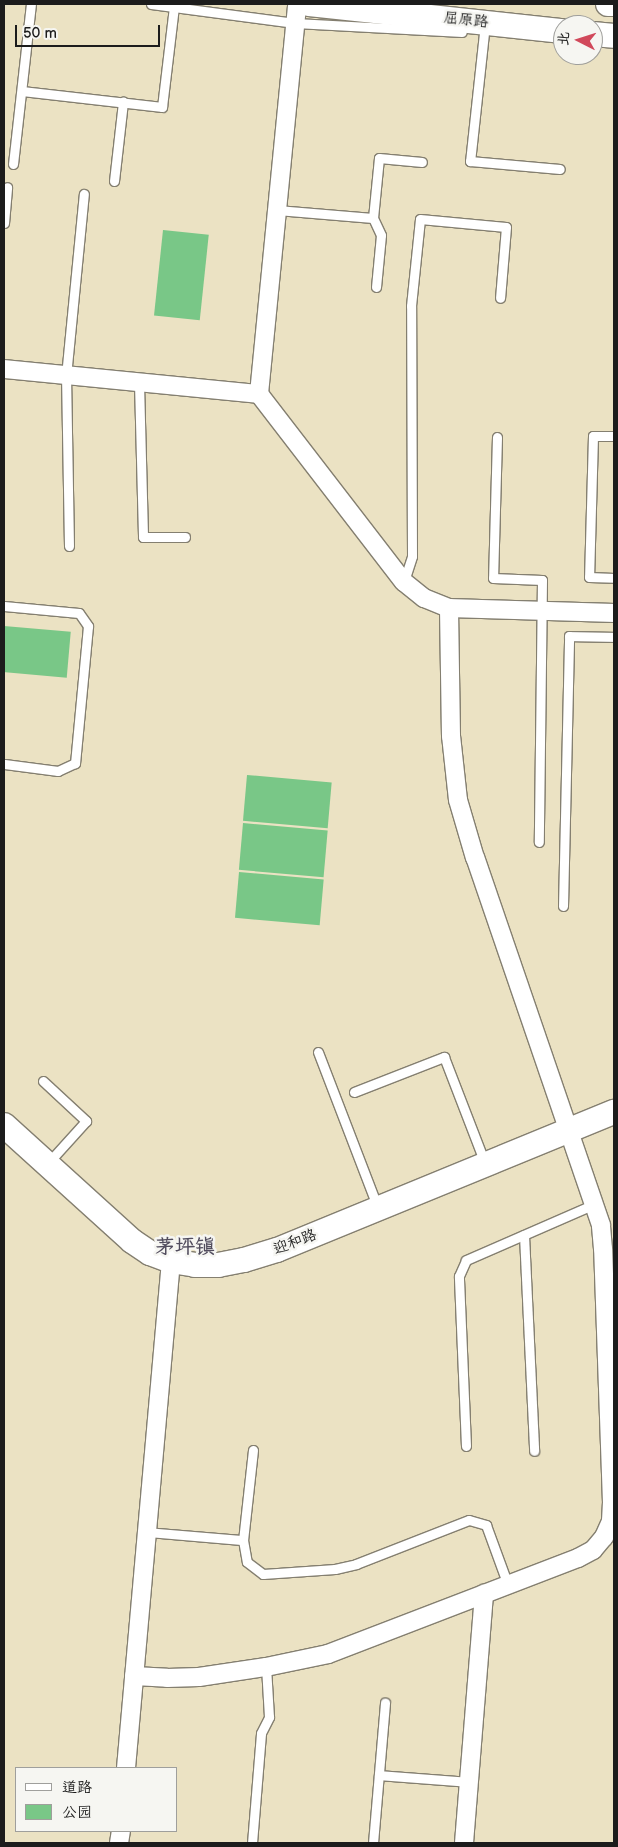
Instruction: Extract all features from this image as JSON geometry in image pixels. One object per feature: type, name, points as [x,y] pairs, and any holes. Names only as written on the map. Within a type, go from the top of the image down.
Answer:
[{"type":"street","points":[[297,4],[302,13],[277,210],[259,394],[404,582],[424,598],[449,608],[614,613]]},
{"type":"street","points":[[608,4],[614,4]]},
{"type":"street","name":"屈原路","points":[[302,13],[553,30]]},
{"type":"street","points":[[4,370],[259,394]]},
{"type":"street","points":[[134,1676],[199,1677],[266,1667],[328,1654],[508,1585],[593,1550],[604,1537],[611,1520],[612,1503],[603,1249],[595,1204],[475,858],[458,800],[451,736],[449,608]]},
{"type":"street","name":"迎和路","points":[[4,1125],[132,1241],[150,1253],[171,1261],[195,1265],[218,1265],[244,1260],[277,1250],[614,1112]]},
{"type":"street","points":[[126,1767],[171,1261]]},
{"type":"street","points":[[464,1843],[484,1594]]},
{"type":"lane","points":[[13,164],[31,4]]},
{"type":"lane","points":[[151,4],[174,7],[302,13],[494,34]]},
{"type":"lane","points":[[22,91],[162,107],[174,7]]},
{"type":"lane","points":[[484,33],[470,161],[560,169]]},
{"type":"lane","points":[[114,181],[123,102]]},
{"type":"lane","points":[[376,287],[381,235],[373,218],[378,158],[422,162]]},
{"type":"lane","points":[[4,223],[7,187]]},
{"type":"lane","points":[[69,546],[66,376],[84,194]]},
{"type":"lane","points":[[277,210],[373,218]]},
{"type":"lane","points":[[404,582],[412,556],[410,306],[420,219],[506,227],[500,298]]},
{"type":"lane","points":[[140,383],[143,537],[185,537]]},
{"type":"lane","points":[[614,436],[593,436],[588,577],[614,578]]},
{"type":"lane","points":[[496,437],[493,578],[542,580],[540,842]]},
{"type":"lane","points":[[4,606],[79,613],[88,626],[76,763],[58,771],[4,764]]},
{"type":"lane","points":[[563,906],[568,636],[614,637]]},
{"type":"lane","points":[[318,1052],[378,1208]]},
{"type":"lane","points":[[354,1092],[444,1057],[486,1164]]},
{"type":"lane","points":[[44,1081],[86,1122],[47,1164]]},
{"type":"lane","points":[[466,1446],[459,1276],[466,1260],[595,1204]]},
{"type":"lane","points":[[524,1235],[534,1451]]},
{"type":"lane","points":[[253,1450],[243,1540],[247,1562],[263,1574],[335,1569],[356,1564],[469,1520],[486,1526],[508,1585]]},
{"type":"lane","points":[[147,1532],[243,1540]]},
{"type":"lane","points":[[252,1843],[261,1733],[269,1717],[266,1667]]},
{"type":"lane","points":[[372,1843],[384,1703]]},
{"type":"lane","points":[[378,1775],[469,1782]]},
{"type":"green space","points":[[163,230],[209,235],[200,320],[154,316]]},
{"type":"green space","points":[[4,626],[71,632],[67,678],[4,672]]},
{"type":"green space","points":[[247,775],[332,782],[328,828],[243,821]]},
{"type":"green space","points":[[243,823],[328,830],[324,877],[239,870]]},
{"type":"green space","points":[[239,872],[324,879],[320,925],[235,918]]},
{"type":"district","name":"茅坪镇","points":[[185,1247]]}]
